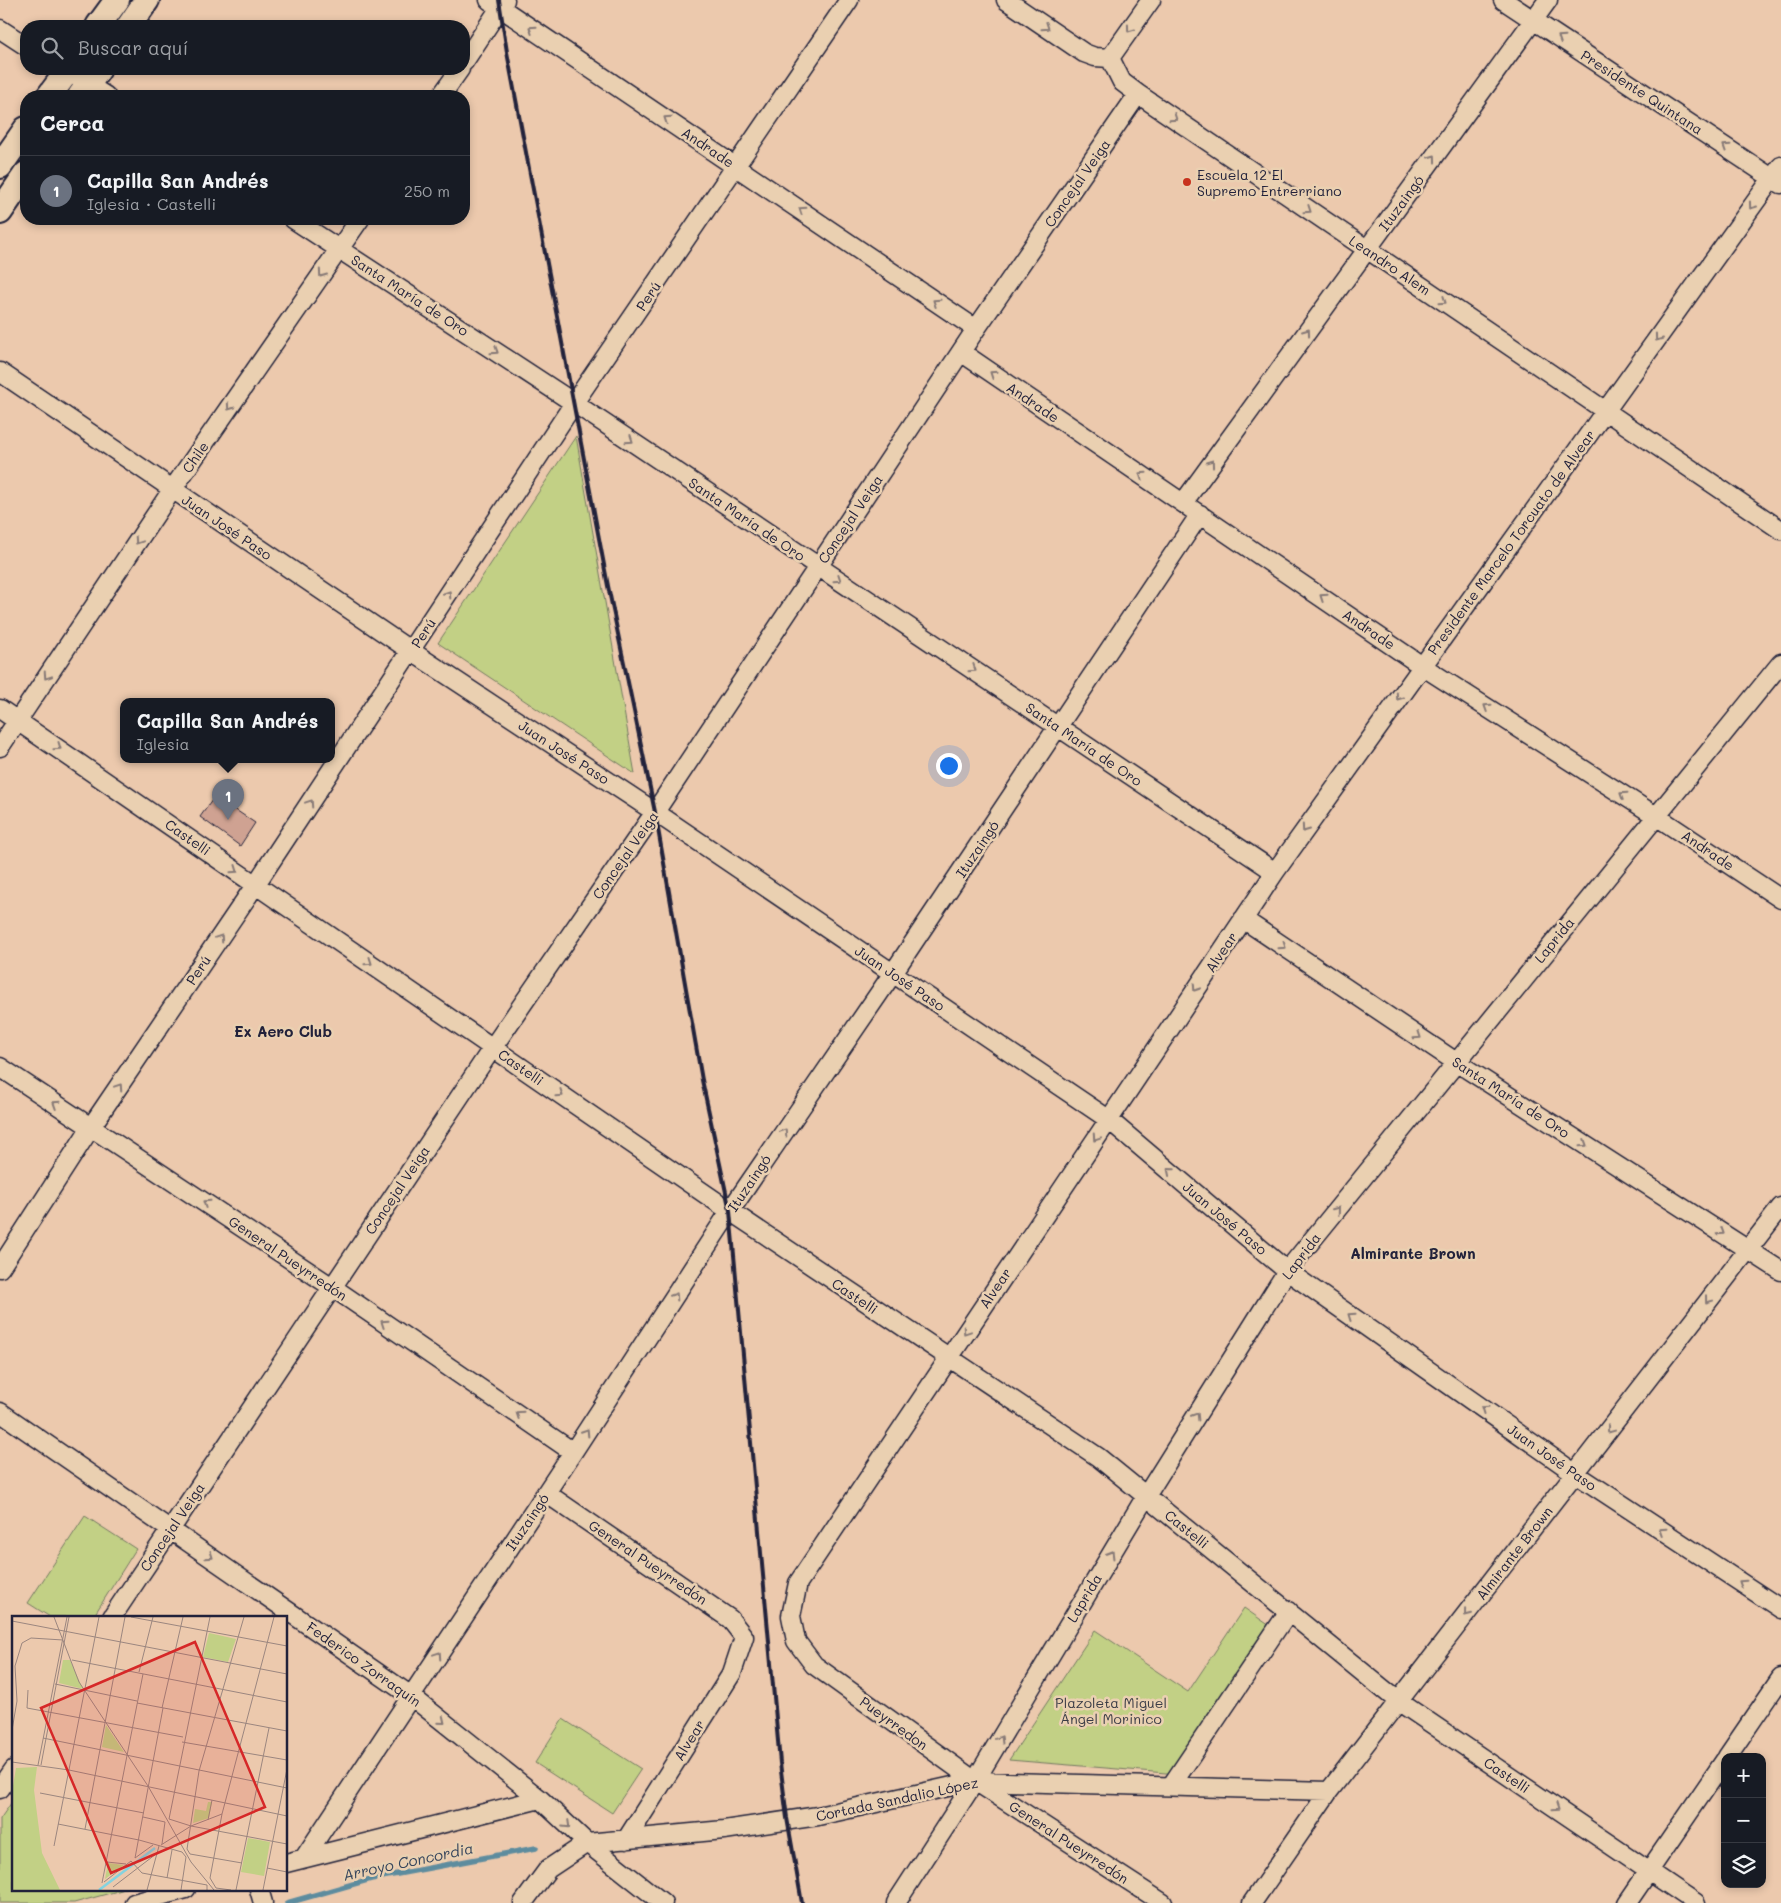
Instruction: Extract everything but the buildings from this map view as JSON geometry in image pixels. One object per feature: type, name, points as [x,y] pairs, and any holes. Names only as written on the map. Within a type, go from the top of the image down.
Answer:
[{"type":"street","points":[[102,20],[117,0]]},
{"type":"street","points":[[132,20],[147,0]]},
{"type":"street","name":"Perú","points":[[0,1268],[91,1127],[256,884],[574,403],[850,0]]},
{"type":"street","points":[[1006,0],[1084,53],[1095,57],[1110,58],[1151,0]]},
{"type":"street","name":"Presidente Quintana","points":[[1503,0],[1778,176]]},
{"type":"street","name":"Ituzaingó","points":[[1182,503],[1548,0]]},
{"type":"street","points":[[470,52],[498,3]]},
{"type":"street","name":"Andrade","points":[[498,3],[976,329]]},
{"type":"street","points":[[0,29],[20,42]]},
{"type":"street","name":"Leandro Alem","points":[[1110,58],[1122,82],[1138,94],[1781,530]]},
{"type":"street","points":[[53,90],[63,75]]},
{"type":"street","points":[[74,75],[93,86]]},
{"type":"street","points":[[445,90],[456,75]]},
{"type":"street","name":"Concejal Veiga","points":[[113,1616],[493,1047],[655,812],[976,329],[1138,94]]},
{"type":"street","points":[[0,166],[20,138]]},
{"type":"street","name":"Presidente Marcelo Torcuato de Alvear","points":[[1243,919],[1605,411],[1778,176]]},
{"type":"street","points":[[0,212],[20,183]]},
{"type":"street","name":"Santa María de Oro","points":[[302,225],[574,403],[1275,872]]},
{"type":"street","name":"Chile","points":[[0,747],[172,490],[356,225]]},
{"type":"street","name":"Andrade","points":[[961,352],[1422,666],[1656,816],[1781,899]]},
{"type":"street","name":"Juan José Paso","points":[[0,372],[172,490],[655,812],[1108,1119],[1287,1271],[1576,1474],[1781,1609]]},
{"type":"street","name":"Ituzaingó","points":[[304,1858],[730,1212],[893,973],[1200,514]]},
{"type":"street","name":"Laprida","points":[[896,1903],[975,1780],[1146,1496],[1287,1271],[1781,662]]},
{"type":"street","name":"Castelli","points":[[0,709],[730,1212],[1098,1457],[1398,1701],[1696,1903]]},
{"type":"street","name":"Santa María de Oro","points":[[1243,919],[1456,1062],[1781,1272]]},
{"type":"street","name":"Alvear","points":[[814,1665],[796,1641],[790,1616],[798,1584],[1243,919]]},
{"type":"street","name":"General Pueyrredón","points":[[0,1067],[332,1287],[573,1452]]},
{"type":"street","name":"Almirante Brown","points":[[1252,1903],[1329,1791],[1781,1207]]},
{"type":"street","name":"Federico Zorraquín","points":[[0,1412],[411,1696],[540,1799],[587,1844],[664,1903]]},
{"type":"street","name":"General Pueyrredón","points":[[546,1493],[730,1619],[744,1638]]},
{"type":"street","points":[[1171,1786],[1289,1612]]},
{"type":"street","name":"Alvear","points":[[626,1840],[732,1672],[744,1638]]},
{"type":"street","name":"Pueyrredon","points":[[814,1665],[975,1780]]},
{"type":"street","points":[[1730,1753],[1781,1678]]},
{"type":"street","points":[[1627,1903],[1721,1766]]},
{"type":"street","name":"General Pueyrredón","points":[[975,1780],[1163,1903]]},
{"type":"street","name":"Cortada Sandalio López","points":[[587,1844],[724,1830],[818,1816],[975,1780],[1329,1791]]},
{"type":"street","points":[[288,1862],[540,1799]]},
{"type":"street","points":[[523,1903],[548,1869],[587,1844]]},
{"type":"street","points":[[134,1903],[182,1890]]},
{"type":"street","points":[[259,1890],[263,1903]]},
{"type":"green space","points":[[576,436],[635,774],[438,643]]},
{"type":"green space","points":[[85,1516],[136,1549],[94,1616],[48,1616],[28,1603]]},
{"type":"green space","name":"Plazoleta Miguel Ángel Morinico","points":[[1244,1608],[1283,1635],[1190,1775],[1009,1760],[1095,1630],[1188,1692]]},
{"type":"green space","points":[[563,1719],[641,1769],[612,1813],[535,1763]]},
{"type":"green space","points":[[12,1802],[12,1890],[121,1890],[74,1903],[0,1903],[0,1819]]},
{"type":"waterway","name":"Arroyo Concordia","points":[[287,1903],[371,1879],[536,1848]]},
{"type":"railway","points":[[499,0],[507,52],[608,586],[655,812],[702,1080],[730,1211],[780,1763],[787,1818],[802,1903]]},
{"type":"place","name":"Escuela 12 El Supremo Entrerriano","points":[[1187,182]]},
{"type":"place","name":"Capilla San Andrés","points":[[228,820]]},
{"type":"district","name":"Ex Aero Club","points":[[283,1031]]},
{"type":"district","name":"Almirante Brown","points":[[1413,1253]]}]
